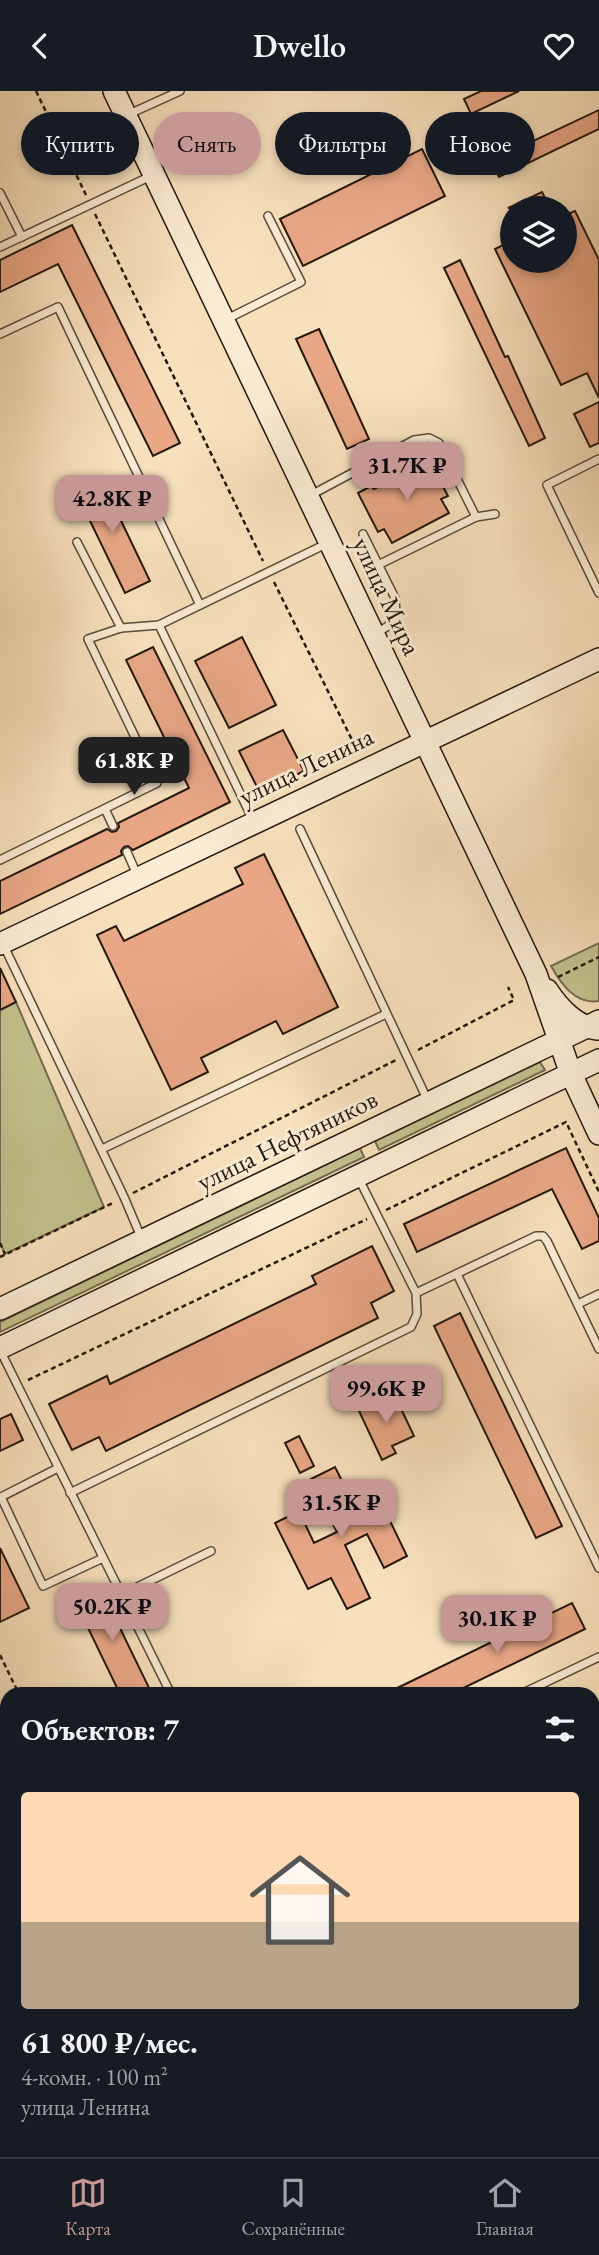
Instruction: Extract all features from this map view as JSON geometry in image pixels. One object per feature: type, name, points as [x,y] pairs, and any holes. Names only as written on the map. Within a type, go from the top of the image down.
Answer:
[{"type":"main road","name":"улица Мира","points":[[114,91],[124,112]]},
{"type":"main road","name":"улица Мира","points":[[139,143],[153,172]]},
{"type":"main road","name":"улица Мира","points":[[154,175],[536,974],[570,1074],[599,1134]]},
{"type":"main road","name":"улица Ленина","points":[[1,943],[599,659]]},
{"type":"main road","name":"улица Мира","points":[[536,974],[559,1006],[595,1026]]},
{"type":"main road","name":"улица Нефтяников","points":[[0,1309],[559,1040],[595,1026]]},
{"type":"main road","points":[[0,1349],[599,1060]]},
{"type":"main road","points":[[362,1135],[378,1167]]},
{"type":"lane","points":[[135,112],[180,91]]},
{"type":"lane","points":[[0,247],[153,174]]},
{"type":"lane","points":[[0,193],[22,237]]},
{"type":"lane","points":[[224,320],[301,282],[268,216]]},
{"type":"lane","points":[[0,334],[58,307],[200,605]]},
{"type":"lane","points":[[308,497],[414,440],[429,438],[439,443],[476,517]]},
{"type":"lane","points":[[599,459],[547,485],[599,593]]},
{"type":"lane","points":[[378,565],[476,517],[495,514]]},
{"type":"lane","points":[[363,534],[394,598],[397,614],[388,626],[374,635]]},
{"type":"lane","points":[[77,542],[121,628]]},
{"type":"lane","points":[[0,860],[157,783],[88,639],[121,628],[159,625],[330,542]]},
{"type":"lane","points":[[159,625],[254,822]]},
{"type":"lane","points":[[105,809],[113,826]]},
{"type":"lane","points":[[300,829],[429,1103]]},
{"type":"lane","points":[[127,852],[138,878]]},
{"type":"lane","points":[[1,943],[102,1149],[142,1241]]},
{"type":"lane","points":[[102,1149],[386,1014]]},
{"type":"lane","points":[[70,1493],[411,1327],[418,1314],[416,1293],[358,1176]]},
{"type":"lane","points":[[416,1293],[536,1236],[543,1236],[599,1349]]},
{"type":"lane","points":[[457,1274],[599,1568]]},
{"type":"lane","points":[[578,1304],[599,1294]]},
{"type":"lane","points":[[0,1349],[167,1687]]},
{"type":"lane","points":[[58,1468],[1,1497],[43,1586],[103,1558]]},
{"type":"lane","points":[[121,1595],[211,1552]]},
{"type":"lane","points":[[536,1687],[599,1657]]},
{"type":"path","points":[[36,91],[268,571],[360,754]]},
{"type":"path","points":[[0,1257],[514,1000],[508,987]]},
{"type":"path","points":[[18,1385],[566,1122],[599,1192]]},
{"type":"path","points":[[0,1243],[5,1254]]},
{"type":"path","points":[[0,1655],[16,1687]]},
{"type":"shaded area","points":[[599,943],[599,1001],[583,1000],[570,992],[551,966]]},
{"type":"shaded area","points":[[16,1002],[104,1207],[5,1254],[0,1243],[0,1010]]},
{"type":"shaded area","points":[[540,1062],[545,1070],[379,1150],[375,1141]]},
{"type":"shaded area","points":[[360,1148],[364,1157],[0,1332],[0,1322]]},
{"type":"building","points":[[481,91],[519,91],[475,112],[470,112],[464,99]]},
{"type":"building","points":[[599,110],[599,129],[535,160],[535,140]]},
{"type":"building","points":[[422,149],[425,155],[425,175],[435,175],[445,196],[303,266],[280,219],[369,175],[411,175],[411,154]]},
{"type":"building","points":[[577,215],[599,260],[599,398],[587,373],[561,385],[507,273],[577,273]]},
{"type":"building","points":[[72,225],[180,443],[153,456],[58,264],[0,292],[0,260]]},
{"type":"building","points":[[500,246],[500,259],[495,249]]},
{"type":"building","points":[[460,260],[545,438],[529,446],[444,268]]},
{"type":"building","points":[[319,329],[369,439],[347,449],[296,339]]},
{"type":"building","points":[[599,402],[599,443],[590,447],[574,414]]},
{"type":"building","points":[[427,456],[448,496],[441,499],[449,513],[392,543],[384,529],[378,532],[358,493],[371,486],[374,489],[384,484],[385,486],[408,475],[407,472],[417,467],[416,462]]},
{"type":"building","points":[[100,477],[150,581],[125,593],[75,490]]},
{"type":"building","points":[[242,637],[276,705],[229,728],[195,661]]},
{"type":"building","points":[[153,647],[230,802],[133,850],[128,846],[124,847],[122,855],[0,914],[0,881],[107,829],[116,831],[118,823],[189,788],[126,660]]},
{"type":"building","points":[[283,730],[304,771],[260,793],[239,751]]},
{"type":"building","points":[[264,854],[338,1007],[283,1034],[276,1021],[201,1058],[208,1072],[171,1090],[97,935],[116,926],[124,941],[243,884],[235,868]]},
{"type":"building","points":[[0,968],[16,1002],[0,1010]]},
{"type":"building","points":[[566,1148],[599,1218],[599,1241],[582,1249],[552,1189],[417,1252],[404,1224]]},
{"type":"building","points":[[372,1246],[394,1291],[371,1303],[378,1318],[106,1451],[99,1437],[72,1450],[49,1404],[107,1376],[110,1384],[316,1284],[312,1276]]},
{"type":"building","points":[[460,1313],[562,1526],[536,1538],[434,1326]]},
{"type":"building","points":[[394,1394],[414,1436],[392,1446],[396,1453],[382,1460],[359,1411]]},
{"type":"building","points":[[11,1414],[23,1440],[0,1451],[0,1419]]},
{"type":"building","points":[[299,1436],[314,1466],[300,1473],[285,1443]]},
{"type":"building","points":[[335,1467],[352,1501],[375,1490],[407,1556],[384,1568],[367,1534],[345,1545],[370,1598],[347,1609],[331,1578],[308,1589],[275,1523],[299,1511],[314,1543],[337,1532],[311,1479]]},
{"type":"building","points":[[0,1548],[29,1608],[0,1622]]},
{"type":"building","points":[[100,1587],[149,1687],[117,1687],[74,1599]]},
{"type":"building","points":[[572,1603],[585,1629],[465,1687],[399,1687]]}]
